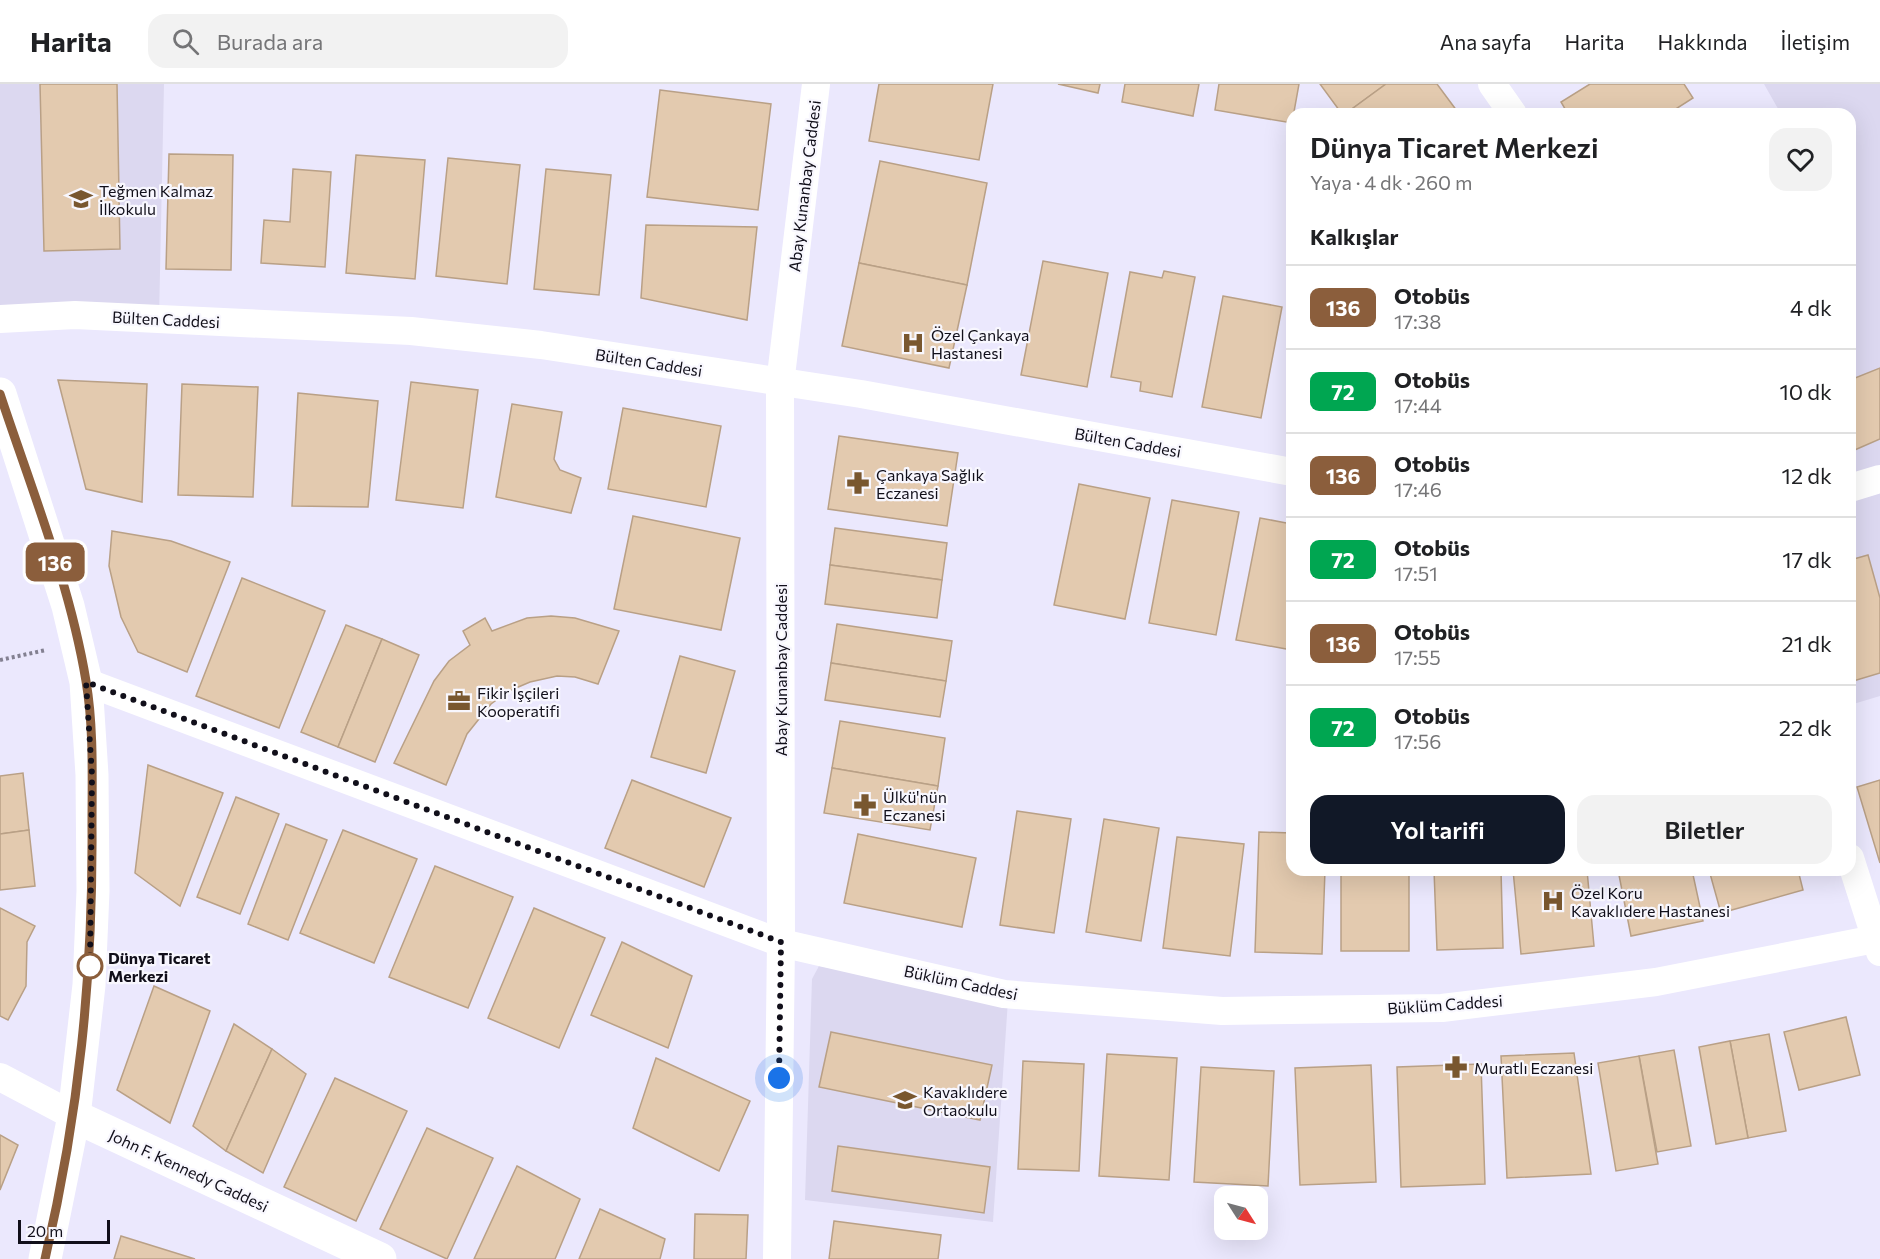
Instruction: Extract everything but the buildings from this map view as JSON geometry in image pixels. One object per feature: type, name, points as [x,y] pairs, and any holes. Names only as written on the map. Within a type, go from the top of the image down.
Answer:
[{"type":"street","name":"Abay Kunanbay Caddesi","points":[[777,1259],[781,942],[780,384],[816,84]]},
{"type":"street","points":[[1492,84],[1509,108]]},
{"type":"street","name":"Bülten Caddesi","points":[[0,319],[75,315],[411,331],[541,345],[780,384],[861,394],[1286,471]]},
{"type":"street","points":[[0,394],[36,501],[77,644],[86,682],[92,775],[93,891],[89,985],[74,1116],[45,1259]]},
{"type":"street","points":[[1856,486],[1880,478]]},
{"type":"street","name":"Büklüm Caddesi","points":[[86,682],[781,942],[1004,994],[1222,1011],[1442,1008],[1656,982],[1879,944]]},
{"type":"street","points":[[1856,876],[1879,944]]},
{"type":"street","name":"John F. Kennedy Caddesi","points":[[0,1077],[74,1116],[380,1259]]},
{"type":"path","points":[[0,660],[77,644]]},
{"type":"shaded area","name":"Teğmen Kalmaz İlkokulu","points":[[0,84],[164,84],[159,319],[0,319]]},
{"type":"shaded area","points":[[1764,84],[1880,84],[1880,696],[1856,703],[1856,108],[1778,108]]},
{"type":"shaded area","name":"Kavaklıdere Ortaokulu","points":[[819,966],[1008,1000],[993,1222],[805,1200],[812,979]]},
{"type":"bus line","name":"136","points":[[0,394],[68,606],[86,682],[92,775],[93,891],[89,985],[74,1116],[45,1259]]},
{"type":"place","name":"Teğmen Kalmaz İlkokulu","points":[[81,199]]},
{"type":"place","name":"Özel Çankaya Hastanesi","points":[[913,343]]},
{"type":"place","name":"Çankaya Sağlık Eczanesi","points":[[858,483]]},
{"type":"place","name":"Fikir İşçileri Kooperatifi","points":[[459,701]]},
{"type":"place","name":"Ülkü'nün Eczanesi","points":[[865,805]]},
{"type":"place","name":"Özel Koru Kavaklıdere Hastanesi","points":[[1553,901]]},
{"type":"place","name":"Dünya Ticaret Merkezi","points":[[90,966]]},
{"type":"place","name":"Muratlı Eczanesi","points":[[1456,1067]]},
{"type":"place","name":"Kavaklıdere Ortaokulu","points":[[905,1100]]},
{"type":"route","points":[[90,966],[93,891],[92,775],[86,682],[781,942],[779,1078]]}]
